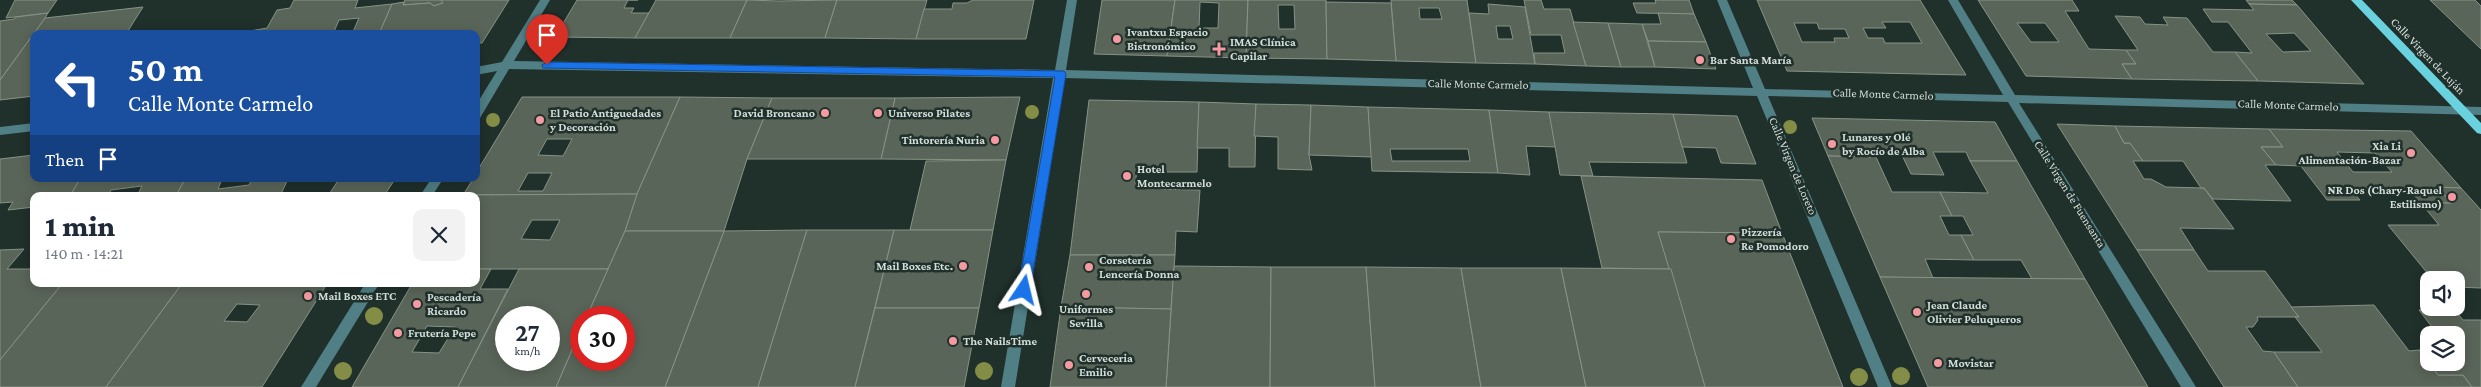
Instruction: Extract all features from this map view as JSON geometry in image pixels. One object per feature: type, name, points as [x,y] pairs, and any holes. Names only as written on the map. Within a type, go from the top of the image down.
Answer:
[{"type":"main road","name":"Calle Virgen de Luján","points":[[2356,0],[2481,130]]},
{"type":"street","points":[[480,109],[508,65],[521,37],[545,0]]},
{"type":"street","points":[[1008,387],[1072,0]]},
{"type":"street","name":"Calle Virgen de Loreto","points":[[1722,0],[1762,91],[1885,387]]},
{"type":"street","name":"Calle Virgen de Fuensanta","points":[[1953,0],[2010,97],[2189,387]]},
{"type":"street","name":"Calle Monte Carmelo","points":[[480,71],[508,65],[1060,74],[2010,97],[2481,111]]},
{"type":"street","points":[[0,131],[30,127]]},
{"type":"street","points":[[308,387],[370,287]]},
{"type":"building","points":[[15,0],[57,0],[48,13],[6,18]]},
{"type":"building","points":[[294,0],[358,0],[355,8],[392,4],[381,30],[354,30],[359,18],[339,20],[335,30],[256,30],[267,28],[277,10],[290,8]]},
{"type":"building","points":[[405,0],[441,0],[443,3],[434,6],[430,3],[403,5]]},
{"type":"building","points":[[441,0],[509,0],[482,43],[480,43],[480,30],[381,30],[392,4],[404,2],[403,5],[430,3],[434,6],[443,3]]},
{"type":"building","points":[[577,0],[628,0],[624,8],[634,8],[631,13],[649,13],[635,38],[555,37]]},
{"type":"building","points":[[656,0],[747,0],[730,38],[635,38]]},
{"type":"building","points":[[747,0],[837,0],[825,38],[730,38]]},
{"type":"building","points":[[837,0],[927,0],[916,39],[825,38]]},
{"type":"building","points":[[973,0],[1034,0],[1026,39],[916,39],[924,9],[952,9],[953,3],[967,3]]},
{"type":"building","points":[[1102,0],[1175,0],[1167,56],[1094,54]]},
{"type":"building","points":[[1175,0],[1248,0],[1246,58],[1167,56]],"holes":[[[1200,2],[1219,3],[1218,28],[1199,28]]]},
{"type":"building","points":[[1248,0],[1326,0],[1327,59],[1246,58]],"holes":[[[1278,5],[1294,5],[1295,29],[1279,29]]]},
{"type":"building","points":[[1391,0],[1467,0],[1476,63],[1396,61]],"holes":[[[1419,8],[1439,8],[1442,19],[1420,19]]]},
{"type":"building","points":[[1524,0],[1541,0],[1544,9],[1570,9],[1586,66],[1535,64],[1534,53],[1565,53],[1561,35],[1531,35]]},
{"type":"building","points":[[1655,0],[1689,0],[1694,14],[1637,13],[1633,3],[1656,3]]},
{"type":"building","points":[[1757,0],[1920,0],[1966,75],[1787,71]],"holes":[[[1882,22],[1910,22],[1922,43],[1885,43],[1883,38],[1868,38],[1863,28],[1886,28]],[[1794,23],[1817,23],[1819,29],[1845,29],[1849,38],[1834,38],[1835,42],[1802,42]]]},
{"type":"building","points":[[1978,0],[2072,0],[2079,11],[2065,11],[2089,49],[2126,50],[2136,64],[2122,64],[2132,79],[2026,76]],"holes":[[[2017,23],[2045,23],[2059,42],[2031,42]]]},
{"type":"building","points":[[2246,0],[2292,0],[2297,5],[2249,4]]},
{"type":"building","points":[[2430,0],[2475,0],[2481,6],[2481,49]]},
{"type":"building","points":[[1326,2],[1391,3],[1396,61],[1327,59]]},
{"type":"building","points":[[1488,4],[1525,7],[1535,64],[1476,63],[1469,13],[1489,14]],"holes":[[[1496,26],[1510,26],[1513,39],[1498,39]]]},
{"type":"building","points":[[2249,4],[2297,5],[2364,84],[2258,81],[2235,52],[2252,53],[2228,22],[2212,22],[2203,9],[2254,10]],"holes":[[[2294,33],[2311,51],[2283,52],[2266,34]]]},
{"type":"building","points":[[143,7],[129,30],[36,30],[45,18]]},
{"type":"building","points":[[48,13],[36,30],[30,30],[30,39],[0,80],[0,21]]},
{"type":"building","points":[[1658,13],[1694,14],[1706,42],[1648,41],[1642,24],[1661,24]]},
{"type":"building","points":[[2115,16],[2140,17],[2145,24],[2168,25],[2163,17],[2187,18],[2213,52],[2235,52],[2258,81],[2132,79],[2122,64],[2136,64],[2126,50],[2138,50]]},
{"type":"building","points":[[1573,22],[1608,23],[1621,67],[1586,66]]},
{"type":"building","points":[[1608,23],[1642,24],[1655,67],[1621,67]]},
{"type":"building","points":[[30,39],[30,96],[0,100],[0,80]]},
{"type":"building","points":[[1648,41],[1706,42],[1716,69],[1655,67]]},
{"type":"building","points":[[522,97],[680,97],[637,194],[480,195],[480,192],[465,192],[471,182],[480,182],[480,166]],"holes":[[[547,139],[572,139],[563,156],[538,155]],[[528,173],[552,173],[543,191],[518,191]]]},
{"type":"building","points":[[680,97],[772,98],[747,159],[724,231],[625,231],[637,194]]},
{"type":"building","points":[[1020,97],[1006,160],[881,159],[895,98]]},
{"type":"building","points":[[772,98],[895,98],[881,159],[747,159]]},
{"type":"building","points":[[1089,100],[1199,102],[1197,172],[1137,172],[1135,183],[1146,183],[1146,189],[1200,190],[1197,232],[1176,231],[1175,255],[1070,255]]},
{"type":"building","points":[[1199,102],[1256,104],[1255,167],[1229,167],[1229,148],[1197,148]]},
{"type":"building","points":[[1256,104],[1311,105],[1309,155],[1312,170],[1278,169],[1278,137],[1254,136]]},
{"type":"building","points":[[1311,105],[1368,107],[1372,157],[1309,155]]},
{"type":"building","points":[[1368,107],[1489,110],[1498,173],[1372,171]],"holes":[[[1390,149],[1468,149],[1470,161],[1392,161]]]},
{"type":"building","points":[[1489,110],[1549,112],[1557,147],[1526,146],[1530,175],[1498,173]]},
{"type":"building","points":[[1549,112],[1673,114],[1687,163],[1589,162],[1593,176],[1560,175]]},
{"type":"building","points":[[1673,114],[1737,116],[1756,164],[1721,163],[1716,148],[1682,147]]},
{"type":"building","points":[[1812,118],[1995,122],[2017,161],[1970,161],[1966,152],[1933,152],[1944,175],[1911,174],[1901,153],[1873,153],[1876,157],[1828,156]]},
{"type":"building","points":[[2057,124],[2115,126],[2124,143],[2130,143],[2143,161],[2133,161],[2144,179],[2151,179],[2166,187],[2204,188],[2234,229],[2180,228],[2194,250],[2137,250]]},
{"type":"building","points":[[2115,126],[2269,129],[2283,147],[2261,147],[2276,165],[2265,165],[2291,201],[2213,199],[2204,188],[2201,188],[2183,161],[2143,161],[2130,143],[2124,143]]},
{"type":"building","points":[[2269,129],[2411,131],[2461,188],[2437,187],[2452,203],[2421,203],[2411,192],[2352,191],[2360,200],[2327,200],[2301,166],[2276,165],[2261,147],[2283,147]],"holes":[[[2337,152],[2375,153],[2392,172],[2353,172]]]},
{"type":"building","points":[[30,155],[30,182],[78,182],[72,192],[30,192],[30,207],[8,210],[13,202],[0,203],[0,159]]},
{"type":"building","points":[[1828,156],[1876,157],[1892,192],[1940,192],[1952,216],[1940,216],[1949,235],[1961,235],[1974,260],[1925,259],[1933,278],[1880,277]]},
{"type":"building","points":[[1006,160],[993,230],[910,230],[926,161]]},
{"type":"building","points":[[1970,161],[2017,161],[2085,279],[2032,279],[2021,260],[1974,260],[1961,235],[1973,235],[1963,216],[1952,216],[1940,192],[1988,193]]},
{"type":"building","points":[[1581,176],[1762,180],[1782,233],[1658,232],[1671,269],[1602,268]]},
{"type":"building","points":[[78,182],[183,182],[178,192],[139,192],[142,186],[111,190],[110,192],[72,192]]},
{"type":"building","points":[[183,182],[221,182],[218,189],[249,185],[250,182],[287,182],[282,192],[178,192]]},
{"type":"building","points":[[337,182],[393,182],[387,192],[331,192]]},
{"type":"building","points":[[2437,187],[2461,188],[2481,210],[2481,288],[2465,287],[2465,271],[2426,271],[2388,225],[2439,225],[2421,203],[2452,203]]},
{"type":"building","points":[[637,194],[625,231],[608,269],[480,269],[480,195]],"holes":[[[532,220],[560,220],[550,240],[521,239]]]},
{"type":"building","points":[[807,230],[758,387],[665,387],[724,231]]},
{"type":"building","points":[[807,230],[894,230],[855,387],[758,387]]},
{"type":"building","points":[[894,230],[993,230],[979,308],[875,308]]},
{"type":"building","points":[[625,231],[724,231],[665,387],[556,387],[570,355],[570,371],[635,371],[635,306],[591,306]]},
{"type":"building","points":[[1658,232],[1782,233],[1843,387],[1705,387]]},
{"type":"building","points":[[24,249],[7,269],[30,269],[30,287],[60,287],[0,360],[0,250]]},
{"type":"building","points":[[2137,250],[2194,250],[2208,271],[2265,271],[2299,317],[2257,317],[2258,320],[2253,327],[2246,327],[2263,351],[2274,352],[2298,387],[2224,387]]},
{"type":"building","points":[[1070,255],[1175,255],[1171,309],[1061,307]]},
{"type":"building","points":[[1174,266],[1271,267],[1270,387],[1166,387]]},
{"type":"building","points":[[1271,267],[1366,267],[1375,387],[1270,387]]},
{"type":"building","points":[[1366,267],[1461,268],[1481,387],[1375,387]]},
{"type":"building","points":[[1461,268],[1561,268],[1586,387],[1481,387]]},
{"type":"building","points":[[1561,268],[1671,269],[1705,387],[1586,387]]},
{"type":"building","points":[[480,269],[491,269],[480,289],[508,289],[499,306],[495,306],[495,314],[458,387],[352,387],[410,287],[480,287]],"holes":[[[427,326],[455,327],[439,353],[412,352]]]},
{"type":"building","points":[[519,269],[608,269],[591,306],[570,306],[570,355],[556,387],[458,387],[495,315],[495,371],[560,371],[560,306],[500,306]]},
{"type":"building","points":[[1880,277],[2085,279],[2148,387],[1928,387]]},
{"type":"building","points":[[60,287],[180,287],[106,387],[0,387],[0,360]]},
{"type":"building","points":[[180,287],[325,287],[262,387],[106,387]],"holes":[[[237,304],[260,305],[247,322],[224,321]]]},
{"type":"building","points":[[2374,305],[2409,351],[2420,351],[2420,371],[2435,371],[2438,375],[2463,375],[2472,387],[2298,387],[2274,352],[2322,352],[2295,317],[2299,317],[2291,307]]},
{"type":"building","points":[[1061,307],[1171,309],[1166,387],[1050,387]]},
{"type":"building","points":[[875,308],[979,308],[964,387],[855,387]]},
{"type":"building","points":[[2424,316],[2460,316],[2463,320],[2481,320],[2481,387],[2472,387],[2463,375],[2438,375],[2435,371],[2465,371],[2465,326],[2431,326]]},
{"type":"place","name":"Ivantxu Espacio Bistronómico","points":[[1117,39]]},
{"type":"place","name":"IMAS Clínica Capilar","points":[[1219,49]]},
{"type":"place","name":"Bar Santa María","points":[[1700,60]]},
{"type":"place","name":"David Broncano","points":[[825,113]]},
{"type":"place","name":"Universo Pilates","points":[[878,113]]},
{"type":"place","name":"El Patio Antiguedades y Decoración","points":[[540,120]]},
{"type":"place","name":"Tintorería Nuria","points":[[995,140]]},
{"type":"place","name":"Lunares y Olé by Rocío de Alba","points":[[1832,144]]},
{"type":"place","name":"Xia Li Alimentación-Bazar","points":[[2411,153]]},
{"type":"place","name":"Hotel Montecarmelo","points":[[1127,176]]},
{"type":"place","name":"NR Dos (Chary-Raquel Estilismo)","points":[[2452,197]]},
{"type":"place","name":"Pizzería Re Pomodoro","points":[[1731,239]]},
{"type":"place","name":"Mail Boxes Etc.","points":[[963,266]]},
{"type":"place","name":"Corsetería Lencería Donna","points":[[1089,267]]},
{"type":"place","name":"Uniformes Sevilla","points":[[1086,294]]},
{"type":"place","name":"Mail Boxes ETC","points":[[308,296]]},
{"type":"place","name":"Pescadería Ricardo","points":[[417,304]]},
{"type":"place","name":"Jean Claude Olivier Peluqueros","points":[[1917,312]]},
{"type":"place","name":"Frutería Pepe","points":[[398,333]]},
{"type":"place","name":"The NailsTime","points":[[953,341]]},
{"type":"place","name":"Movistar","points":[[1938,363]]},
{"type":"place","name":"Cerveceria Emilio","points":[[1069,365]]},
{"type":"route","points":[[547,65],[1060,74],[1024,290]]}]
